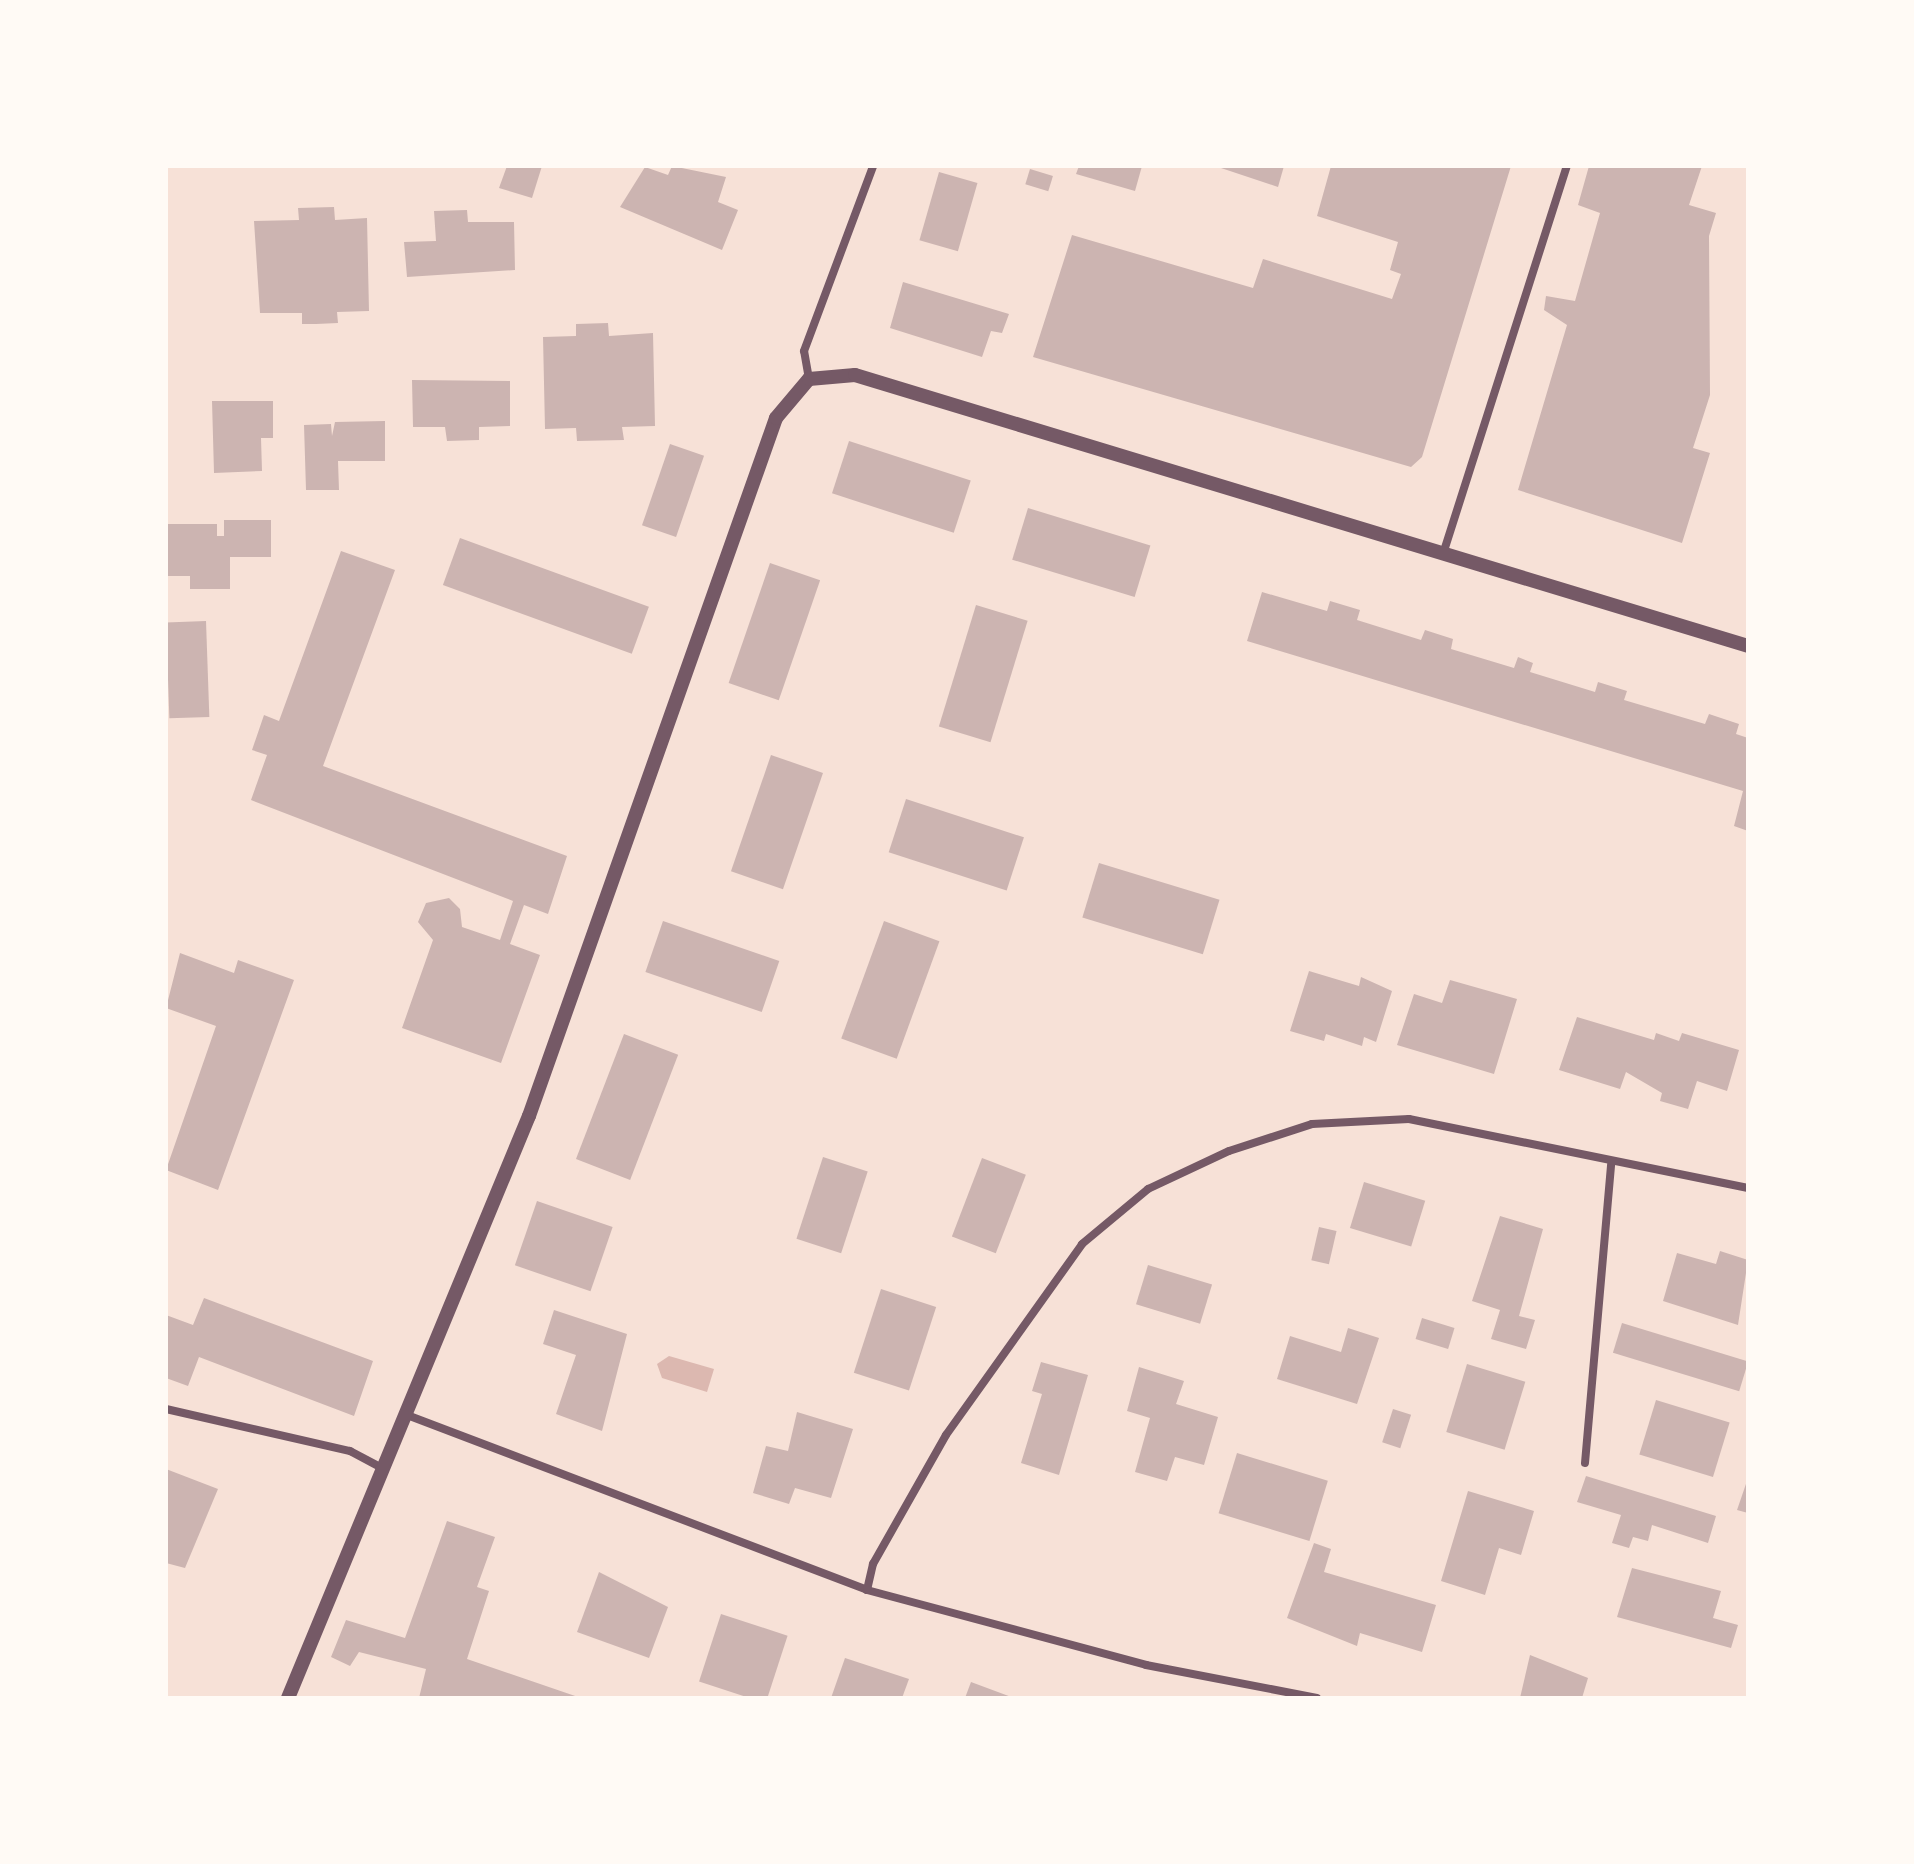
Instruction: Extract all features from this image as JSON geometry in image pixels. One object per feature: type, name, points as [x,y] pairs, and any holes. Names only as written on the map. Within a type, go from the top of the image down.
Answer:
[{"type":"street","points":[[809,379],[804,351],[873,166]]},
{"type":"street","points":[[1443,554],[1567,166]]},
{"type":"street","points":[[288,1698],[382,1468],[407,1415],[598,930],[776,418],[809,379],[855,375],[1748,646]]},
{"type":"street","points":[[867,1590],[873,1564],[946,1435],[1037,1304],[1082,1244],[1148,1189],[1312,1124],[1409,1119],[1565,1146],[1611,1164],[1748,1188]]},
{"type":"street","points":[[1585,1463],[1611,1164]]},
{"type":"street","points":[[166,1409],[350,1451],[382,1468]]},
{"type":"street","points":[[407,1415],[867,1590],[1146,1665],[1317,1698]]},
{"type":"shaded area","points":[[669,1356],[714,1369],[707,1392],[662,1378],[657,1364]]},
{"type":"building","points":[[507,166],[542,166],[532,198],[499,188]]},
{"type":"building","points":[[672,166],[726,177],[718,202],[738,210],[722,250],[620,207],[645,167],[668,175]]},
{"type":"building","points":[[1079,166],[1142,166],[1135,191],[1076,174]]},
{"type":"building","points":[[1215,166],[1284,166],[1278,187]]},
{"type":"building","points":[[1331,166],[1511,166],[1422,457],[1411,467],[1033,357],[1072,235],[1253,288],[1263,259],[1392,299],[1401,274],[1390,270],[1398,242],[1317,216]]},
{"type":"building","points":[[1589,166],[1702,166],[1689,205],[1716,213],[1709,236],[1710,395],[1693,448],[1710,453],[1682,543],[1518,490],[1567,325],[1544,310],[1546,296],[1575,301],[1600,213],[1578,205]]},
{"type":"building","points":[[1030,169],[1053,176],[1048,191],[1025,184]]},
{"type":"building","points":[[939,172],[977,183],[958,251],[919,240]]},
{"type":"building","points":[[334,207],[335,220],[367,218],[369,311],[337,312],[338,323],[316,324],[302,324],[302,313],[260,313],[254,221],[299,220],[298,208]]},
{"type":"building","points":[[467,210],[468,222],[514,222],[515,270],[407,277],[404,242],[436,241],[434,211]]},
{"type":"building","points":[[903,282],[1009,314],[1002,333],[991,331],[982,357],[890,328]]},
{"type":"building","points":[[608,323],[609,336],[653,333],[655,426],[622,427],[624,440],[577,441],[576,428],[545,429],[543,337],[576,336],[576,324]]},
{"type":"building","points":[[412,380],[510,381],[510,426],[479,427],[479,440],[447,441],[445,427],[413,427]]},
{"type":"building","points":[[212,401],[273,401],[273,438],[261,438],[262,471],[214,473]]},
{"type":"building","points":[[385,421],[385,461],[338,461],[339,490],[306,490],[304,425],[331,424],[332,436],[335,422]]},
{"type":"building","points":[[849,441],[971,481],[954,533],[832,493]]},
{"type":"building","points":[[670,444],[704,456],[676,537],[642,525]]},
{"type":"building","points":[[1028,508],[1150,545],[1135,597],[1012,560]]},
{"type":"building","points":[[224,520],[271,520],[271,557],[230,557],[230,589],[190,589],[190,576],[166,576],[166,524],[217,524],[217,536],[224,536]]},
{"type":"building","points":[[460,538],[649,607],[632,654],[443,585]]},
{"type":"building","points":[[341,551],[395,570],[323,766],[567,856],[548,914],[524,905],[510,944],[540,955],[501,1063],[402,1028],[433,940],[418,922],[426,903],[449,898],[460,909],[462,927],[500,940],[513,901],[251,800],[267,755],[252,750],[264,715],[279,721]]},
{"type":"building","points":[[770,563],[820,580],[779,700],[729,683]]},
{"type":"building","points":[[1262,592],[1327,611],[1330,601],[1360,610],[1357,620],[1421,640],[1425,630],[1453,639],[1451,649],[1514,668],[1518,657],[1533,663],[1530,672],[1595,692],[1598,682],[1627,691],[1624,700],[1705,724],[1709,714],[1739,724],[1736,734],[1748,738],[1748,831],[1734,826],[1743,791],[1247,641]]},
{"type":"building","points":[[976,605],[1028,621],[991,742],[939,726]]},
{"type":"building","points":[[206,621],[209,717],[169,718],[166,622]]},
{"type":"building","points":[[771,755],[823,773],[783,889],[731,871]]},
{"type":"building","points":[[906,799],[1024,837],[1007,891],[889,852]]},
{"type":"building","points":[[1099,863],[1219,900],[1203,954],[1082,918]]},
{"type":"building","points":[[663,921],[779,961],[762,1012],[645,972]]},
{"type":"building","points":[[884,921],[939,941],[897,1059],[841,1038]]},
{"type":"building","points":[[180,953],[234,973],[238,960],[294,980],[218,1190],[166,1170],[216,1026],[166,1008]]},
{"type":"building","points":[[1309,971],[1359,986],[1361,977],[1392,991],[1376,1042],[1364,1037],[1362,1046],[1326,1034],[1324,1041],[1290,1031]]},
{"type":"building","points":[[1450,980],[1517,999],[1494,1074],[1397,1045],[1414,994],[1442,1003]]},
{"type":"building","points":[[1577,1017],[1654,1040],[1656,1033],[1679,1041],[1682,1033],[1739,1050],[1727,1091],[1697,1081],[1688,1109],[1660,1101],[1662,1093],[1626,1072],[1620,1089],[1559,1070]]},
{"type":"building","points":[[624,1034],[678,1055],[630,1180],[576,1159]]},
{"type":"building","points":[[823,1157],[868,1172],[841,1253],[796,1239]]},
{"type":"building","points":[[982,1158],[1026,1175],[996,1253],[952,1236]]},
{"type":"building","points":[[1364,1182],[1425,1201],[1411,1247],[1350,1228]]},
{"type":"building","points":[[537,1201],[613,1227],[591,1291],[515,1265]]},
{"type":"building","points":[[1500,1216],[1543,1229],[1519,1316],[1535,1320],[1526,1349],[1491,1339],[1500,1310],[1472,1301]]},
{"type":"building","points":[[1319,1227],[1337,1231],[1329,1264],[1311,1260]]},
{"type":"building","points":[[1720,1251],[1748,1260],[1738,1325],[1663,1301],[1677,1253],[1716,1264]]},
{"type":"building","points":[[1148,1265],[1212,1285],[1200,1324],[1136,1304]]},
{"type":"building","points":[[881,1289],[936,1307],[909,1391],[854,1373]]},
{"type":"building","points":[[204,1298],[373,1361],[354,1416],[199,1357],[188,1386],[166,1378],[166,1315],[193,1325]]},
{"type":"building","points":[[554,1310],[627,1334],[602,1431],[556,1414],[576,1355],[543,1344]]},
{"type":"building","points":[[1422,1318],[1455,1328],[1448,1349],[1416,1339]]},
{"type":"building","points":[[1622,1323],[1748,1362],[1739,1391],[1613,1353]]},
{"type":"building","points":[[1348,1328],[1379,1338],[1357,1404],[1277,1379],[1290,1336],[1341,1352]]},
{"type":"building","points":[[1041,1362],[1088,1375],[1059,1475],[1021,1463],[1042,1394],[1032,1391]]},
{"type":"building","points":[[1467,1364],[1525,1382],[1505,1450],[1446,1432]]},
{"type":"building","points":[[1139,1367],[1184,1381],[1176,1404],[1218,1417],[1204,1465],[1175,1457],[1167,1481],[1135,1472],[1150,1418],[1127,1411]]},
{"type":"building","points":[[1656,1400],[1730,1423],[1713,1477],[1639,1455]]},
{"type":"building","points":[[1393,1409],[1411,1415],[1400,1448],[1382,1442]]},
{"type":"building","points":[[797,1412],[853,1429],[831,1498],[795,1488],[789,1504],[753,1493],[766,1446],[788,1451]]},
{"type":"building","points":[[1237,1453],[1328,1481],[1309,1541],[1219,1513]]},
{"type":"building","points":[[166,1469],[218,1489],[185,1568],[166,1563]]},
{"type":"building","points":[[1586,1476],[1716,1516],[1708,1543],[1652,1525],[1648,1541],[1633,1537],[1629,1548],[1612,1543],[1621,1515],[1577,1502]]},
{"type":"building","points":[[1748,1478],[1748,1513],[1737,1510]]},
{"type":"building","points":[[1468,1491],[1534,1511],[1521,1555],[1499,1548],[1485,1595],[1441,1581]]},
{"type":"building","points":[[447,1521],[495,1537],[477,1587],[489,1591],[467,1659],[581,1698],[419,1698],[426,1669],[359,1652],[350,1666],[331,1657],[346,1620],[405,1638]]},
{"type":"building","points":[[1314,1543],[1331,1549],[1324,1572],[1436,1605],[1422,1652],[1360,1633],[1357,1646],[1287,1618]]},
{"type":"building","points":[[1632,1568],[1721,1591],[1713,1618],[1738,1625],[1731,1648],[1617,1617]]},
{"type":"building","points":[[599,1572],[668,1607],[649,1658],[577,1632]]},
{"type":"building","points":[[721,1614],[788,1636],[767,1698],[750,1698],[699,1682]]},
{"type":"building","points":[[1530,1655],[1588,1678],[1582,1698],[1520,1698]]},
{"type":"building","points":[[845,1658],[909,1679],[902,1698],[831,1698]]},
{"type":"building","points":[[971,1682],[1014,1698],[965,1698]]}]
